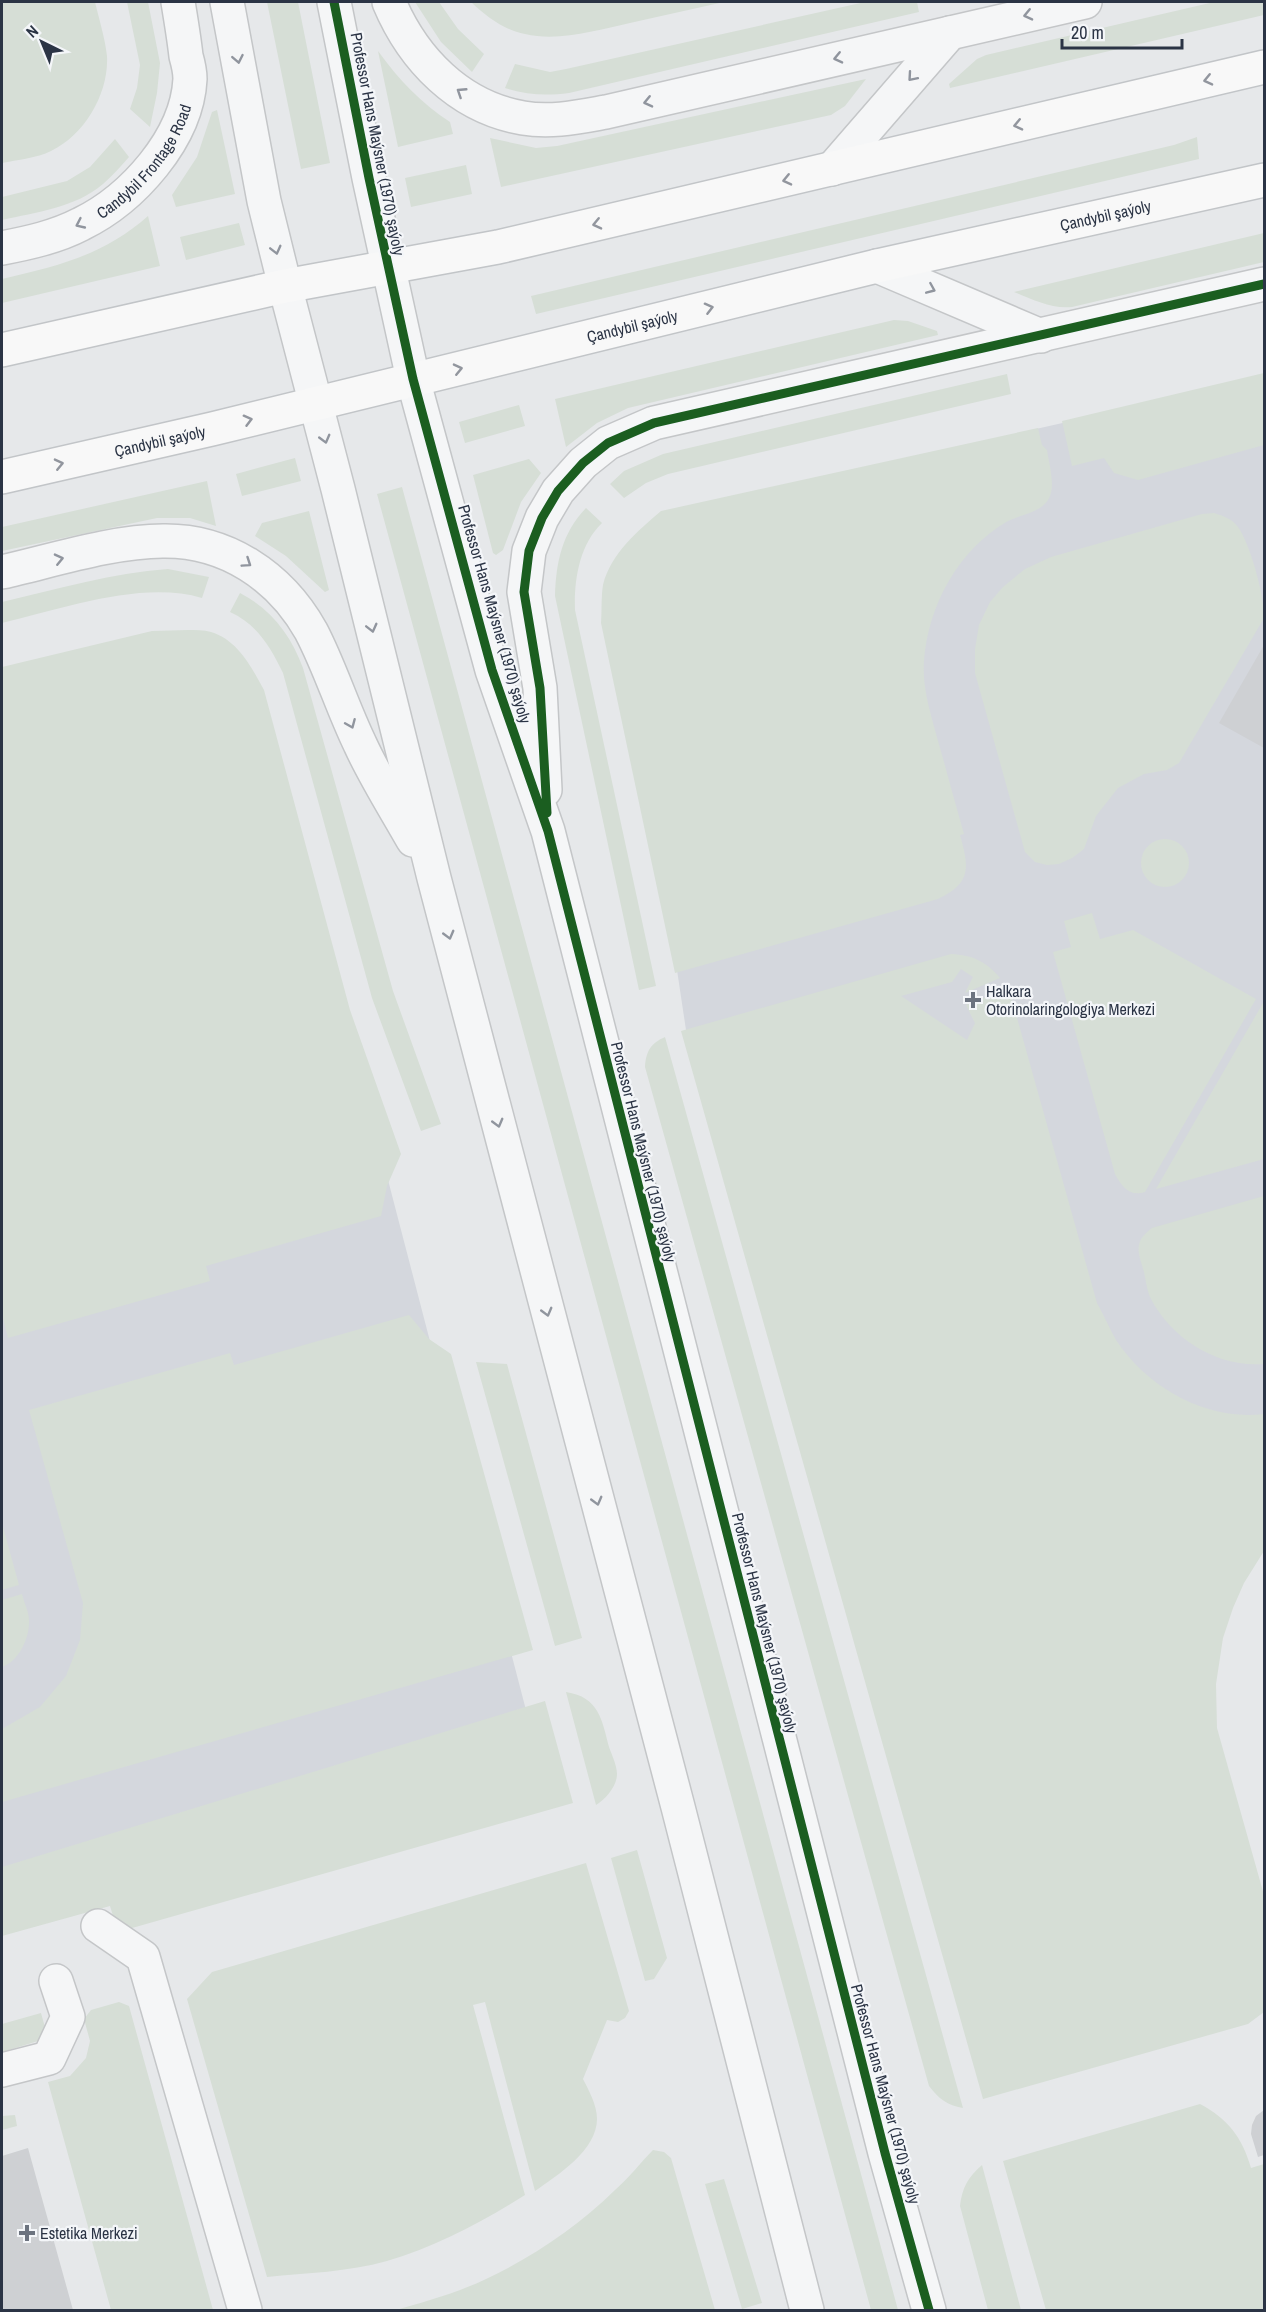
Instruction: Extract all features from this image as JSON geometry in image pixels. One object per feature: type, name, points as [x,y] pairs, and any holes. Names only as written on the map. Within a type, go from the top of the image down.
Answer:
[{"type":"main road","points":[[2,350],[285,286],[498,247],[1264,67]]},
{"type":"main road","name":"Çandybil şaýoly","points":[[2,477],[212,429],[877,266],[1264,180]]},
{"type":"street","name":"Candybil Frontage Road","points":[[2,249],[38,240],[79,225],[112,207],[141,179],[166,147],[183,114],[190,78],[178,2]]},
{"type":"street","points":[[227,2],[264,201],[285,286],[434,878],[678,1807],[807,2310]]},
{"type":"street","name":"Professor Hans Maýsner (1970) şaýoly","points":[[334,2],[413,379],[492,670],[548,831],[882,2142],[929,2310]]},
{"type":"street","points":[[389,2],[399,25],[419,56],[436,74],[462,94],[499,112],[524,118],[562,120],[606,112],[1085,2]]},
{"type":"street","points":[[832,169],[950,33]]},
{"type":"street","points":[[877,266],[1041,336]]},
{"type":"street","points":[[548,831],[540,688],[524,592],[529,551],[542,518],[558,491],[583,463],[608,443],[654,423],[1264,284]]},
{"type":"street","points":[[2,572],[129,543],[163,541],[205,544],[243,559],[286,597],[310,630],[360,745],[434,878]]},
{"type":"street","points":[[98,1926],[142,1957],[245,2310]]},
{"type":"street","points":[[2,2070],[49,2058],[68,2017],[56,1981]]},
{"type":"shaded area","points":[[2,2],[95,2],[107,56],[107,70],[99,98],[84,124],[74,135],[51,151],[2,163]]},
{"type":"shaded area","points":[[127,2],[148,2],[160,63],[150,127],[130,109],[137,88],[140,65]]},
{"type":"shaded area","points":[[267,2],[298,2],[330,163],[301,169]]},
{"type":"shaded area","points":[[415,2],[439,2],[458,29],[484,54],[472,72],[441,42]]},
{"type":"shaded area","points":[[471,2],[724,2],[591,32],[551,37],[525,34],[503,26]]},
{"type":"shaded area","points":[[865,2],[917,2],[919,12],[569,93],[537,94],[505,88],[515,64],[550,72]]},
{"type":"shaded area","points":[[1214,2],[1264,2],[1264,15],[950,88],[949,84],[977,59],[986,55]]},
{"type":"shaded area","points":[[378,51],[411,90],[450,122],[453,134],[398,147]]},
{"type":"shaded area","points":[[866,79],[845,106],[831,115],[501,187],[490,138],[536,148],[557,146]]},
{"type":"shaded area","points":[[217,110],[235,194],[176,207],[172,195],[197,157],[212,112]]},
{"type":"shaded area","points":[[1197,137],[1199,159],[536,314],[531,296],[1174,145]]},
{"type":"shaded area","points":[[115,139],[129,157],[92,192],[68,204],[2,220],[2,197],[67,181],[90,167]]},
{"type":"shaded area","points":[[466,165],[472,194],[411,207],[405,178]]},
{"type":"shaded area","points":[[148,216],[160,266],[2,303],[2,279],[61,264],[97,250]]},
{"type":"shaded area","points":[[239,223],[245,245],[186,260],[180,237]]},
{"type":"shaded area","points":[[1264,233],[1264,262],[1072,307],[1050,305],[1014,292]]},
{"type":"shaded area","points":[[894,320],[908,321],[937,331],[938,335],[628,408],[597,423],[566,447],[555,399]]},
{"type":"shaded area","points":[[1264,373],[1264,445],[1138,480],[1114,473],[1104,458],[1072,466],[1062,421]]},
{"type":"shaded area","points":[[1007,374],[1011,394],[668,474],[646,483],[624,498],[610,484],[624,471],[663,454]]},
{"type":"shaded area","points":[[519,405],[525,426],[465,443],[459,422]]},
{"type":"shaded area","name":"Halkara Otorinolaringologiya Merkezi","points":[[1120,410],[1264,424],[1264,1459],[843,1580],[686,1030],[677,970],[662,514]]},
{"type":"shaded area","points":[[1038,428],[1042,445],[1047,450],[1050,467],[1052,485],[1050,496],[1043,506],[1008,521],[990,533],[961,563],[939,599],[927,640],[924,661],[926,691],[964,834],[960,835],[966,865],[962,880],[957,887],[938,899],[675,973],[601,623],[603,585],[612,563],[635,535],[661,511]]},
{"type":"shaded area","points":[[295,458],[301,481],[242,496],[236,474]]},
{"type":"shaded area","points":[[529,459],[541,473],[521,502],[503,550],[496,555],[493,553],[473,475]]},
{"type":"shaded area","points":[[207,481],[216,526],[190,518],[157,518],[2,551],[2,527]]},
{"type":"shaded area","points":[[402,487],[898,2310],[871,2310],[377,494]]},
{"type":"shaded area","points":[[586,508],[602,523],[594,532],[583,553],[577,576],[575,610],[656,986],[639,990],[555,596],[562,549],[571,528]]},
{"type":"shaded area","points":[[309,511],[329,590],[325,592],[286,556],[255,536],[262,523]]},
{"type":"shaded area","points":[[1214,513],[1233,522],[1243,535],[1256,571],[1264,618],[1179,763],[1167,770],[1144,774],[1118,788],[1096,816],[1084,849],[1072,858],[1059,864],[1047,865],[1035,862],[1025,852],[975,673],[975,649],[979,625],[990,602],[1003,587],[1025,569],[1051,557],[1202,514]]},
{"type":"shaded area","points":[[168,569],[209,577],[202,598],[179,593],[128,594],[76,604],[2,623],[2,602],[105,578]]},
{"type":"shaded area","points":[[240,593],[251,599],[279,624],[303,668],[393,991],[441,1124],[421,1131],[372,998],[283,673],[262,638],[248,623],[230,612]]},
{"type":"shaded area","points":[[152,631],[211,632],[229,641],[243,656],[264,690],[350,1010],[401,1154],[387,1186],[381,1216],[206,1266],[210,1281],[8,1338],[2,1314],[2,667]]},
{"type":"shaded area","points":[[2,671],[261,692],[539,1760],[2,1909]]},
{"type":"shaded area","points":[[1160,839],[1170,839],[1185,849],[1189,863],[1188,872],[1179,883],[1170,887],[1160,887],[1145,877],[1141,868],[1141,858],[1151,843]]},
{"type":"shaded area","points":[[1092,913],[1100,939],[1133,930],[1256,999],[1145,1192],[1140,1193],[1127,1190],[1115,1174],[1053,952],[1071,947],[1064,921]]},
{"type":"shaded area","points":[[951,954],[979,960],[1000,978],[965,993],[973,977],[961,969],[952,982],[901,996],[967,1040],[975,1023],[966,1005],[1006,989],[1012,1000],[1097,1303],[1116,1340],[1144,1373],[1180,1398],[1221,1412],[1242,1415],[1264,1414],[1264,1551],[1244,1583],[1233,1608],[1223,1638],[1216,1684],[1217,1728],[1264,1895],[1264,2012],[1248,2024],[983,2099],[681,1031]]},
{"type":"shaded area","points":[[1263,1003],[1264,1159],[1156,1189]]},
{"type":"shaded area","points":[[665,1037],[963,2108],[944,2101],[929,2086],[645,1067],[650,1048]]},
{"type":"shaded area","points":[[1264,1196],[1264,1364],[1247,1364],[1214,1356],[1198,1348],[1171,1327],[1150,1296],[1139,1248],[1142,1238],[1152,1228]]},
{"type":"shaded area","points":[[409,1315],[429,1339],[451,1354],[533,1650],[2,1802],[2,1729],[40,1707],[66,1676],[80,1640],[83,1603],[29,1410],[230,1353],[234,1365]]},
{"type":"shaded area","points":[[476,1362],[507,1364],[582,1638],[555,1646]]},
{"type":"shaded area","points":[[2,1523],[19,1585],[2,1590]]},
{"type":"shaded area","points":[[22,1594],[29,1620],[27,1636],[18,1655],[2,1667],[2,1600]]},
{"type":"shaded area","points":[[566,1692],[586,1699],[597,1711],[615,1764],[617,1774],[613,1788],[596,1805]]},
{"type":"shaded area","points":[[545,1701],[573,1803],[118,1932],[110,1906],[2,1936],[2,1867]]},
{"type":"shaded area","points":[[637,1850],[667,1958],[654,1979],[645,1981],[611,1858]]},
{"type":"shaded area","points":[[586,1863],[629,2011],[625,2018],[618,2022],[607,2020],[583,2079],[597,2114],[591,2141],[575,2161],[535,2191],[485,2002],[473,2005],[525,2195],[458,2233],[423,2249],[387,2261],[342,2270],[267,2277],[187,1999],[212,1972]]},
{"type":"shaded area","points":[[119,2002],[129,2006],[213,2310],[111,2310],[48,2082],[70,2076],[86,2058],[90,2041],[84,2019],[91,2010]]},
{"type":"shaded area","points":[[41,2013],[48,2038],[2,2052],[2,2024]]},
{"type":"shaded area","points":[[1200,2104],[1219,2116],[1233,2130],[1251,2168],[1264,2164],[1264,2310],[1046,2310],[1003,2161]]},
{"type":"shaded area","points":[[15,2115],[17,2126],[2,2130],[2,2116]]},
{"type":"shaded area","points":[[653,2150],[664,2152],[671,2158],[715,2310],[396,2310],[471,2285],[516,2264],[537,2251],[597,2207]]},
{"type":"shaded area","points":[[982,2165],[1021,2310],[988,2310],[960,2206],[966,2183]]},
{"type":"shaded area","points":[[724,2179],[762,2303],[742,2309],[705,2184]]},
{"type":"building","points":[[1264,645],[1264,748],[1219,723]]},
{"type":"building","points":[[1264,2110],[1264,2155],[1258,2157],[1251,2134],[1252,2125],[1256,2116]]},
{"type":"building","name":"Estetika Merkezi","points":[[28,2148],[73,2310],[2,2310],[2,2156]]},
{"type":"cycle path","points":[[334,2],[369,178],[413,379],[492,670],[548,831],[885,2153],[929,2310]]},
{"type":"cycle path","points":[[547,813],[540,688],[524,592],[529,551],[542,518],[558,491],[583,463],[608,443],[654,423],[1264,284]]},
{"type":"place","name":"Halkara Otorinolaringologiya Merkezi","points":[[973,1000]]},
{"type":"place","name":"Estetika Merkezi","points":[[27,2233]]}]
